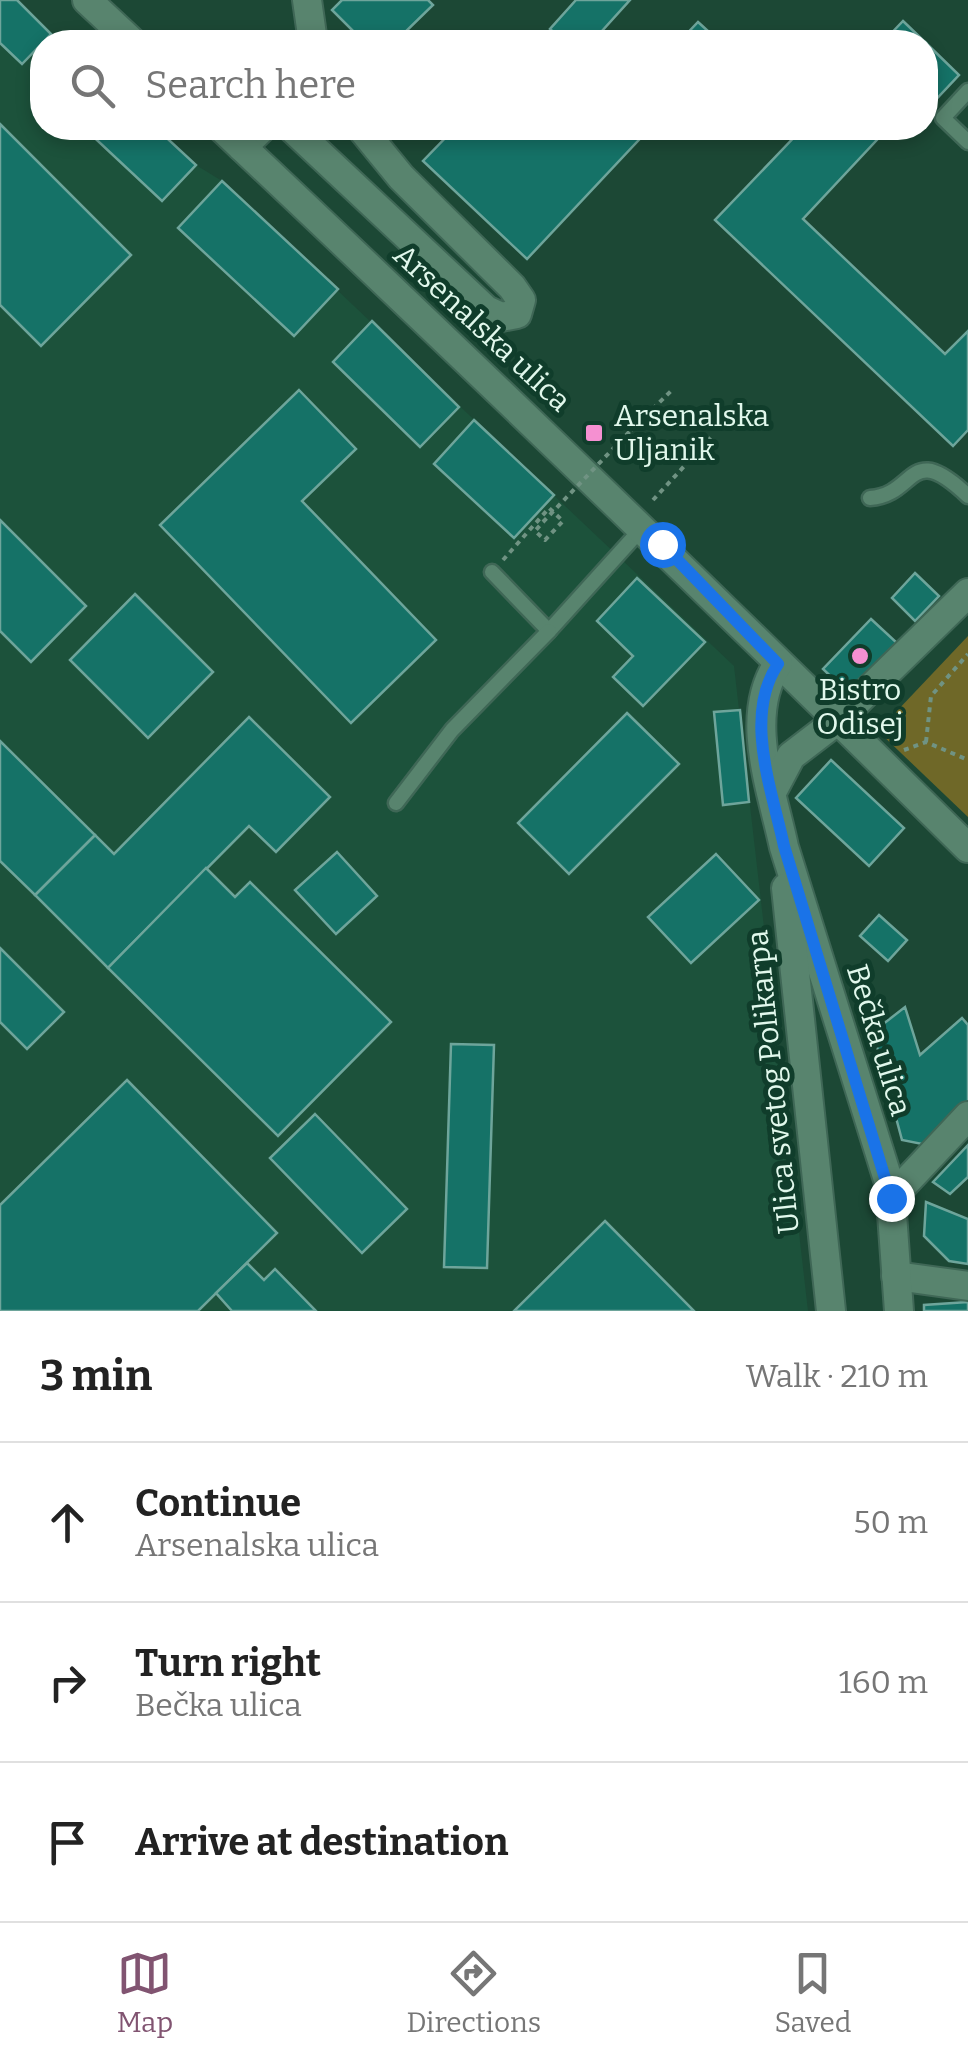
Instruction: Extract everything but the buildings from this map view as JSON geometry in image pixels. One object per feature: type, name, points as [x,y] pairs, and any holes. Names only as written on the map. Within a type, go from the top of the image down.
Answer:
[{"type":"main road","points":[[87,0],[119,30]]},
{"type":"main road","points":[[307,0],[311,30]]},
{"type":"main road","name":"Arsenalska ulica","points":[[248,140],[648,513],[778,664],[968,848]]},
{"type":"main road","points":[[305,140],[486,310],[501,317],[516,314],[521,300],[512,287],[426,204],[371,140]]},
{"type":"main road","points":[[772,792],[790,756],[838,720],[968,593]]},
{"type":"main road","name":"Bečka ulica","points":[[778,664],[762,690],[760,710],[772,792],[784,846],[891,1198],[899,1311]]},
{"type":"main road","name":"Ulica svetog Polikarpa","points":[[784,846],[790,954],[831,1311]]},
{"type":"main road","points":[[891,1198],[968,1116]]},
{"type":"main road","points":[[896,1276],[968,1286]]},
{"type":"lane","points":[[968,91],[943,118],[968,142]]},
{"type":"lane","points":[[870,498],[880,497],[912,472],[939,472],[965,487]]},
{"type":"lane","points":[[396,803],[452,730],[549,630],[648,513]]},
{"type":"lane","points":[[492,572],[549,630]]},
{"type":"path","points":[[492,572],[549,508],[563,520],[545,540],[535,530],[543,522],[630,430],[671,391]]},
{"type":"path","points":[[648,513],[714,434]]},
{"type":"path","points":[[926,742],[931,696],[968,654]]},
{"type":"path","points":[[883,764],[910,746],[926,742],[968,760]]},
{"type":"shaded area","points":[[0,0],[17,0],[49,30],[30,30],[30,140],[169,140],[196,165],[222,181],[734,666],[808,1311],[0,1311]]},
{"type":"shaded area","points":[[968,636],[968,817],[878,731]]},
{"type":"place","name":"Arsenalska Uljanik","points":[[594,433]]},
{"type":"place","name":"Bistro Odisej","points":[[860,656]]},
{"type":"route","points":[[662,544],[778,664],[762,690],[760,710],[772,792],[784,846],[891,1198]]}]
